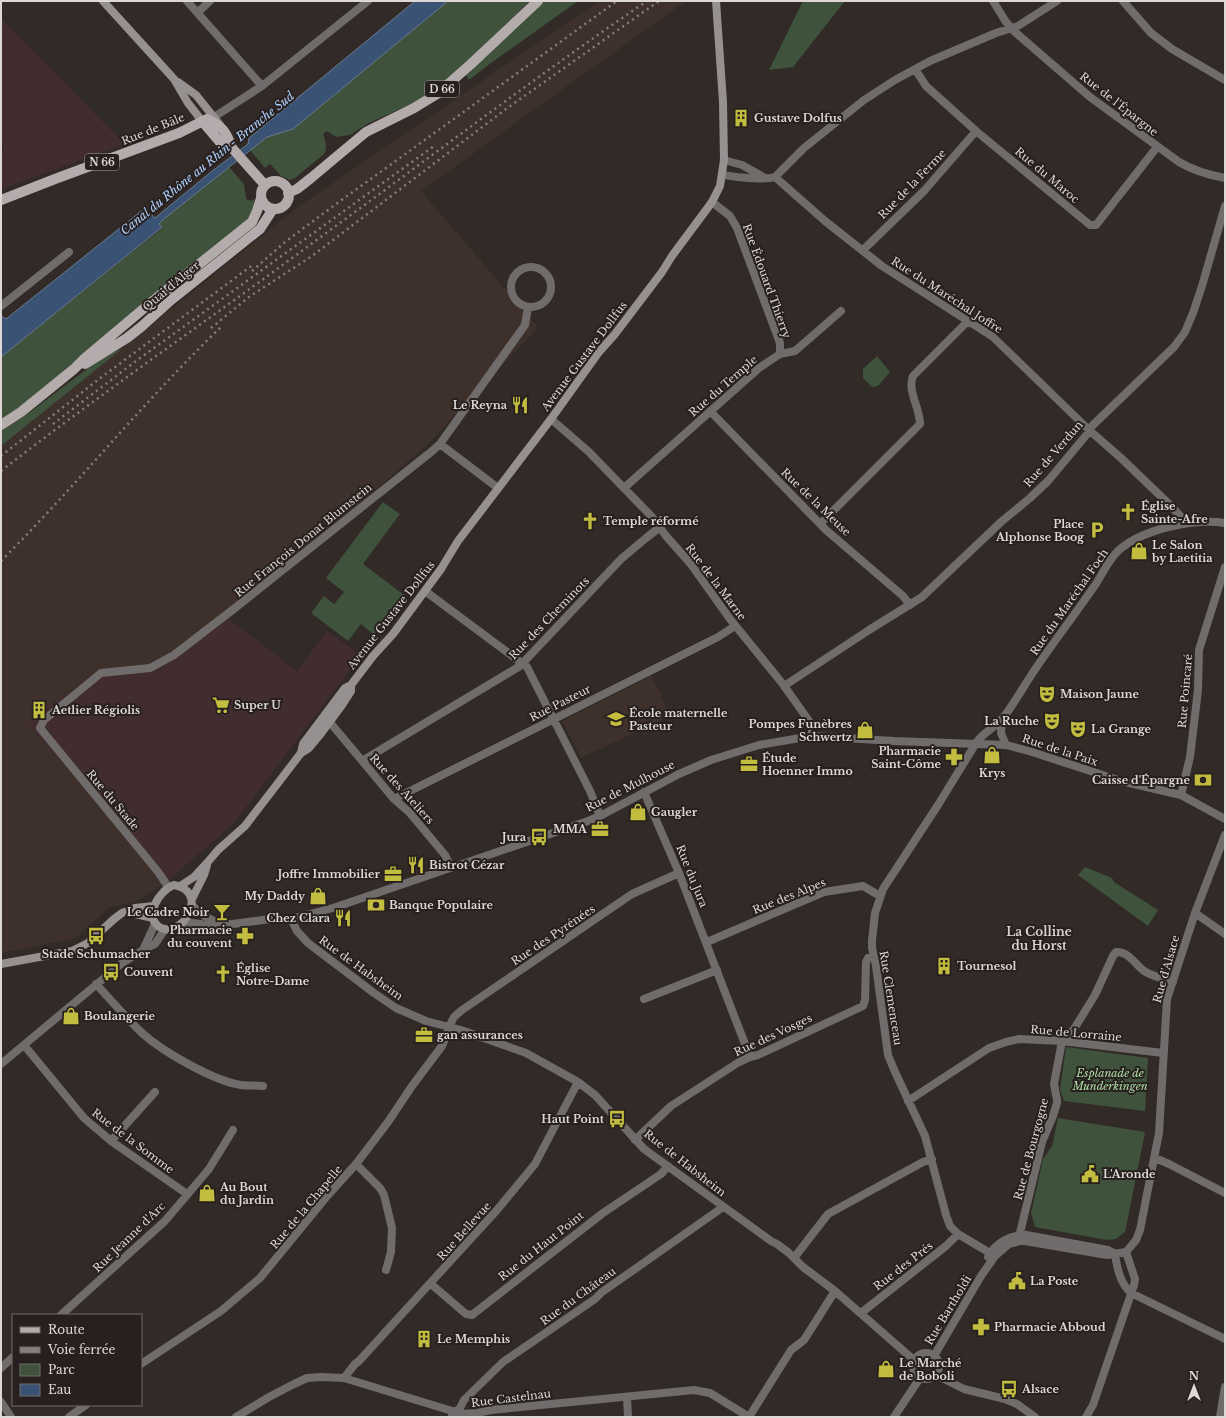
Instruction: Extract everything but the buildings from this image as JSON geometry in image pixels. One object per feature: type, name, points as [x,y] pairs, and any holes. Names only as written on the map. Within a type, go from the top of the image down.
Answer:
[{"type":"main road","points":[[103,1],[174,79],[196,95],[228,135],[232,148]]},
{"type":"main road","name":"D 66","points":[[288,193],[297,189],[366,132],[420,105],[437,94],[538,1]]},
{"type":"main road","name":"Avenue Gustave Dollfus","points":[[301,753],[303,744],[345,688],[351,685],[373,656],[393,634],[445,564],[458,542],[551,419],[599,352],[615,334],[662,272],[676,250],[712,202],[720,186],[723,175],[724,160],[723,102],[716,1]]},
{"type":"main road","points":[[174,79],[188,103],[219,141],[232,148],[265,185]]},
{"type":"main road","points":[[202,121],[207,119],[218,122]]},
{"type":"main road","name":"Rue de Bâle","points":[[1,200],[179,133],[202,121]]},
{"type":"main road","points":[[272,182],[280,183],[287,189],[288,193],[285,205],[277,209],[265,206],[261,198],[262,190],[265,185],[272,182]]},
{"type":"main road","name":"Quai d'Alger","points":[[1,425],[21,412],[74,369],[124,325],[252,222],[261,198]]},
{"type":"main road","name":"Quai d'Alger","points":[[74,369],[87,364],[116,346],[142,327],[171,300],[260,228],[273,209]]},
{"type":"main road","name":"Avenue Gustave Dollfus","points":[[180,886],[194,877],[218,850],[245,826],[301,753],[309,748],[330,723],[351,691],[351,685]]},
{"type":"main road","name":"Avenue Gustave Dollfus","points":[[192,902],[208,863]]},
{"type":"main road","points":[[126,912],[154,921],[165,929],[172,930],[181,924],[191,910],[192,902],[188,891],[180,886],[174,885],[168,887],[159,897],[154,906],[152,912],[154,921]]},
{"type":"main road","points":[[1,964],[72,951],[88,943],[114,919],[126,912],[135,908],[154,906]]},
{"type":"street","points":[[187,1],[262,86]]},
{"type":"street","points":[[198,12],[210,1]]},
{"type":"street","points":[[218,122],[368,1]]},
{"type":"street","name":"Rue de l'Épargne","points":[[993,1],[1011,28],[1026,43],[1090,97],[1157,147],[1192,169],[1225,178]]},
{"type":"street","points":[[723,175],[740,178],[775,177],[804,148],[864,100],[915,69],[1024,22],[1058,1]]},
{"type":"street","points":[[1123,1],[1151,33],[1172,49],[1225,80]]},
{"type":"street","name":"Rue du Maroc","points":[[915,69],[926,86],[976,130],[1090,225],[1096,225],[1157,147]]},
{"type":"street","name":"Rue de la Ferme","points":[[863,250],[924,191],[976,130]]},
{"type":"street","points":[[724,160],[742,165],[765,178]]},
{"type":"street","name":"Rue du Maréchal Joffre","points":[[775,177],[825,221],[882,266],[993,337],[1089,430],[1121,458],[1172,507],[1181,517],[1184,524]]},
{"type":"street","name":"Rue Édouard Thierry","points":[[712,202],[730,216],[737,228],[780,343],[780,354]]},
{"type":"street","name":"Rue de Verdun","points":[[784,686],[868,630],[922,597],[1001,522],[1048,481],[1092,426],[1174,347],[1185,332],[1193,313],[1225,206]]},
{"type":"street","points":[[1,306],[69,252]]},
{"type":"street","points":[[534,268],[543,272],[547,276],[550,281],[550,292],[544,302],[534,307],[528,307],[523,306],[515,299],[512,285],[513,280],[519,272],[524,269],[534,268]]},
{"type":"street","name":"Rue François Donat Blumstein","points":[[40,728],[44,720],[101,673],[150,668],[174,655],[431,452],[440,444],[525,325],[528,307]]},
{"type":"street","name":"Rue du Temple","points":[[624,488],[759,368],[780,354],[795,350],[842,311]]},
{"type":"street","points":[[820,524],[920,424],[920,417],[911,387],[913,376],[968,321]]},
{"type":"street","name":"Rue de la Meuse","points":[[710,411],[820,524],[903,596],[910,605]]},
{"type":"street","name":"Rue de la Marne","points":[[551,419],[589,452],[653,518],[690,563],[735,626],[784,686],[809,721],[812,728],[812,736]]},
{"type":"street","points":[[440,444],[498,488]]},
{"type":"street","name":"Rue du Maréchal Foch","points":[[976,743],[980,736],[1002,719],[1053,643],[1094,587],[1112,557],[1124,546],[1166,527],[1215,521],[1225,523]]},
{"type":"street","name":"Rue des Cheminots","points":[[362,761],[513,670],[522,663],[621,559],[660,527]]},
{"type":"street","name":"Rue Poincaré","points":[[1181,796],[1190,757],[1198,685],[1199,650],[1225,567]]},
{"type":"street","points":[[425,591],[527,667],[590,791],[600,816]]},
{"type":"street","name":"Rue Pasteur","points":[[394,800],[735,626]]},
{"type":"street","points":[[330,723],[328,720],[332,712],[332,706]]},
{"type":"street","points":[[1002,719],[1000,734],[1006,745]]},
{"type":"street","name":"Rue des Ateliers","points":[[330,723],[394,800],[409,812],[445,855],[451,867]]},
{"type":"street","name":"Rue du Stade","points":[[40,728],[154,867],[168,887]]},
{"type":"street","name":"Rue de Mulhouse","points":[[192,902],[206,918],[218,923],[233,924],[270,919],[291,919],[333,908],[600,816],[697,765],[759,744],[812,736],[894,741],[976,743]]},
{"type":"street","name":"Rue de la Paix","points":[[976,743],[1006,745],[1121,781],[1181,796],[1225,819]]},
{"type":"street","name":"Rue Clemenceau","points":[[976,743],[888,880],[880,896],[874,921],[872,940],[873,956],[876,966],[888,1055],[894,1072],[925,1136],[950,1226],[958,1234],[993,1255]]},
{"type":"street","name":"Rue du Jura","points":[[644,792],[707,942],[750,1057]]},
{"type":"street","name":"Rue d'Alsace","points":[[1126,1252],[1136,1240],[1140,1230],[1155,1158],[1159,1133],[1167,999],[1195,913],[1225,835]]},
{"type":"street","name":"Rue des Pyrénées","points":[[449,1027],[454,1017],[462,1010],[632,894],[679,873]]},
{"type":"street","name":"Rue des Alpes","points":[[707,942],[824,892],[863,886],[880,896]]},
{"type":"street","points":[[1195,913],[1225,934]]},
{"type":"street","name":"Rue de Habsheim","points":[[291,919],[300,936],[374,993],[408,1014],[526,1053],[578,1082],[605,1105],[635,1140],[723,1207],[777,1244],[803,1267],[861,1313],[914,1361]]},
{"type":"street","points":[[143,950],[154,921]]},
{"type":"street","name":"Rue de Mulhouse","points":[[181,924],[201,924],[217,930],[233,924]]},
{"type":"street","points":[[1,1064],[121,964],[155,944],[165,929]]},
{"type":"street","points":[[1062,1041],[1074,1029],[1095,995],[1116,952],[1126,954],[1144,971],[1173,982]]},
{"type":"street","name":"Rue des Vosges","points":[[635,1140],[671,1106],[750,1057],[758,1055],[863,1006],[865,1000],[866,962],[868,958],[873,956]]},
{"type":"street","points":[[644,999],[717,970]]},
{"type":"street","points":[[96,984],[141,1032],[151,1040],[193,1066],[215,1077],[241,1085],[263,1086]]},
{"type":"street","name":"Rue de la Chapelle","points":[[142,1363],[220,1311],[260,1278],[328,1195],[356,1164],[388,1122],[412,1086],[442,1046],[449,1027]]},
{"type":"street","points":[[1074,1029],[1074,1033],[1079,1044]]},
{"type":"street","name":"Rue de Lorraine","points":[[908,1101],[989,1048],[1019,1039],[1062,1041],[1163,1052]]},
{"type":"street","name":"Rue de Bourgogne","points":[[1019,1238],[1042,1142],[1057,1103],[1054,1084],[1062,1041]]},
{"type":"street","name":"Rue de la Somme","points":[[24,1045],[84,1118],[111,1141],[187,1194]]},
{"type":"street","name":"Rue Bellevue","points":[[344,1378],[355,1364],[360,1361],[431,1284],[497,1210],[535,1164],[578,1082]]},
{"type":"street","points":[[111,1141],[155,1092]]},
{"type":"street","name":"Rue Jeanne d'Arc","points":[[62,1314],[165,1221],[209,1169],[233,1130]]},
{"type":"street","points":[[1155,1158],[1170,1164],[1225,1193]]},
{"type":"street","points":[[794,1258],[828,1214],[923,1162],[932,1159]]},
{"type":"street","points":[[356,1164],[380,1188],[384,1195],[392,1228],[391,1252],[386,1270]]},
{"type":"street","name":"Rue du Haut Point","points":[[431,1284],[466,1314],[472,1315],[603,1213],[662,1174],[668,1166]]},
{"type":"street","name":"Rue du Château","points":[[452,1415],[460,1408],[464,1400],[503,1362],[595,1299],[602,1292],[634,1269],[723,1207]]},
{"type":"street","name":"Rue des Prés","points":[[861,1313],[946,1246],[958,1234]]},
{"type":"street","points":[[993,1255],[1001,1242],[1007,1239],[1019,1238],[1026,1235],[1108,1250],[1115,1254],[1126,1252],[1135,1279],[1092,1405],[1086,1417]]},
{"type":"street","points":[[1115,1254],[1122,1283],[1131,1293],[1225,1339]]},
{"type":"street","name":"Rue Bartholdi","points":[[934,1356],[993,1255]]},
{"type":"street","points":[[749,1417],[791,1350],[804,1340],[835,1291]]},
{"type":"street","points":[[925,1353],[929,1353],[934,1356],[939,1362],[936,1375],[929,1379],[920,1378],[915,1372],[913,1364],[914,1361],[917,1357],[925,1353]]},
{"type":"street","points":[[1,1368],[12,1358]]},
{"type":"street","points":[[936,1375],[964,1389],[1005,1399],[1017,1404],[1035,1417]]},
{"type":"street","name":"Rue Castelnau","points":[[236,1417],[274,1394],[307,1378],[321,1376],[344,1378],[418,1400],[452,1415],[687,1390],[702,1391],[720,1398],[749,1417]]},
{"type":"street","points":[[894,1417],[920,1378]]},
{"type":"street","points":[[1220,1417],[1225,1388]]},
{"type":"street","points":[[627,1397],[628,1417]]},
{"type":"street","points":[[1,1402],[11,1417]]},
{"type":"street","points":[[68,1417],[84,1406]]},
{"type":"shaded area","points":[[599,1],[686,1],[421,191],[538,327],[430,442],[229,619],[155,672],[101,668],[27,723],[170,879],[136,902],[110,907],[76,938],[1,953],[1,446],[298,207]]},
{"type":"shaded area","points":[[1,19],[125,144],[1,189],[1,151],[5,147],[1,144]]},
{"type":"shaded area","points":[[229,619],[297,671],[327,631],[361,655],[235,822],[170,879],[27,723],[101,668],[155,672]]},
{"type":"shaded area","name":"École maternelle Pasteur","points":[[651,676],[662,696],[661,697],[670,716],[581,758],[562,721]]},
{"type":"green space","points":[[448,1],[530,1],[459,69],[434,90],[417,101],[367,124],[350,135],[336,137],[327,131],[323,134],[326,146],[324,154],[295,178],[290,180],[281,176],[270,164],[265,168],[250,150],[267,136],[293,129]]},
{"type":"green space","points":[[544,1],[578,1],[469,80],[466,75]]},
{"type":"green space","points":[[803,1],[845,1],[793,67],[769,70]]},
{"type":"green space","points":[[229,167],[244,184],[246,199],[251,201],[254,199],[255,206],[251,218],[21,406],[1,420],[1,357],[162,228],[159,224],[165,218]]},
{"type":"green space","points":[[123,348],[1,446],[1,431],[28,414],[96,363]]},
{"type":"green space","points":[[877,356],[890,372],[878,386],[872,387],[863,378],[863,369]]},
{"type":"green space","points":[[383,502],[400,514],[363,564],[404,595],[374,635],[361,624],[348,641],[311,613],[324,596],[334,604],[344,592],[326,578]]},
{"type":"green space","points":[[1085,867],[1112,878],[1114,882],[1158,910],[1148,926],[1078,875]]},
{"type":"green space","name":"Esplanade de Munderkingen","points":[[1066,1047],[1148,1058],[1145,1111],[1064,1101],[1060,1089]]},
{"type":"green space","points":[[1058,1118],[1145,1132],[1125,1232],[1116,1239],[1107,1240],[1035,1227],[1031,1213],[1043,1159],[1052,1146]]},
{"type":"water","points":[[415,1],[448,1],[293,129],[267,137],[165,218],[159,224],[162,227],[1,357],[1,316],[6,319],[145,208],[155,218],[248,144],[249,138]]},
{"type":"railway","points":[[252,271],[285,242],[332,207],[617,1]]},
{"type":"railway","points":[[1,471],[79,412],[523,89],[647,1]]},
{"type":"railway","points":[[211,328],[249,297],[312,256],[506,109],[659,1]]},
{"type":"railway","points":[[53,424],[136,361],[434,146]]},
{"type":"railway","points":[[1,456],[99,379],[254,264]]},
{"type":"railway","points":[[1,561],[57,503],[165,384],[222,326]]},
{"type":"place","name":"Gustave Dolfus","points":[[741,118]]},
{"type":"place","name":"Le Reyna","points":[[520,405]]},
{"type":"place","name":"Église Sainte-Afre","points":[[1128,512]]},
{"type":"place","name":"Temple réformé","points":[[590,521]]},
{"type":"place","name":"Place Alphonse Boog","points":[[1097,530]]},
{"type":"place","name":"Le Salon by Laetitia","points":[[1139,551]]},
{"type":"place","name":"Maison Jaune","points":[[1047,694]]},
{"type":"place","name":"Super U","points":[[221,705]]},
{"type":"place","name":"Aetlier Régiolis","points":[[39,710]]},
{"type":"place","name":"École maternelle Pasteur","points":[[616,719]]},
{"type":"place","name":"La Ruche","points":[[1052,721]]},
{"type":"place","name":"La Grange","points":[[1078,729]]},
{"type":"place","name":"Pompes Funèbres Schwertz","points":[[865,730]]},
{"type":"place","name":"Krys","points":[[992,755]]},
{"type":"place","name":"Pharmacie Saint-Côme","points":[[954,757]]},
{"type":"place","name":"Étude Hoenner Immo","points":[[749,764]]},
{"type":"place","name":"Caisse d'Épargne","points":[[1203,780]]},
{"type":"place","name":"Gaugler","points":[[638,812]]},
{"type":"place","name":"MMA","points":[[600,829]]},
{"type":"place","name":"Jura","points":[[539,837]]},
{"type":"place","name":"Bistrot Cézar","points":[[416,865]]},
{"type":"place","name":"Joffre Immobilier","points":[[393,874]]},
{"type":"place","name":"My Daddy","points":[[318,896]]},
{"type":"place","name":"Banque Populaire","points":[[376,905]]},
{"type":"place","name":"Le Cadre Noir","points":[[222,912]]},
{"type":"place","name":"Chez Clara","points":[[343,918]]},
{"type":"place","name":"Stade Schumacher","points":[[96,936]]},
{"type":"place","name":"Pharmacie du couvent","points":[[245,936]]},
{"type":"place","name":"Tournesol","points":[[944,966]]},
{"type":"place","name":"Couvent","points":[[111,972]]},
{"type":"place","name":"Église Notre-Dame","points":[[223,974]]},
{"type":"place","name":"Boulangerie","points":[[71,1016]]},
{"type":"place","name":"gan assurances","points":[[424,1035]]},
{"type":"place","name":"Haut Point","points":[[617,1119]]},
{"type":"place","name":"L'Aronde","points":[[1090,1174]]},
{"type":"place","name":"Au Bout du Jardin","points":[[207,1193]]},
{"type":"place","name":"La Poste","points":[[1017,1281]]},
{"type":"place","name":"Pharmacie Abboud","points":[[981,1327]]},
{"type":"place","name":"Le Memphis","points":[[424,1339]]},
{"type":"place","name":"Le Marché de Boboli","points":[[886,1369]]},
{"type":"place","name":"Alsace","points":[[1009,1389]]},
{"type":"district","name":"La Colline du Horst","points":[[1039,938]]},
{"type":"water label","name":"Canal du Rhône au Rhin - Branche Sud","points":[[207,163]]}]
